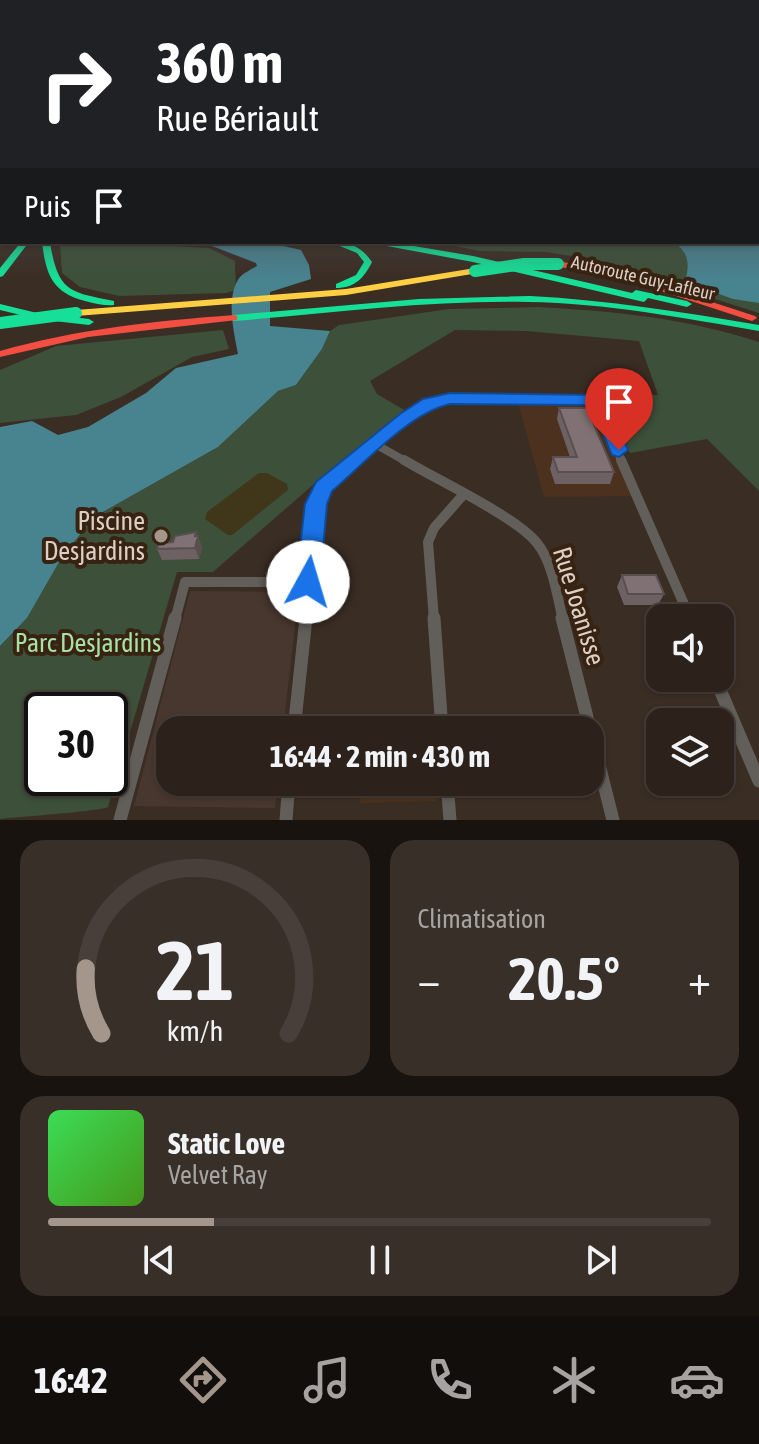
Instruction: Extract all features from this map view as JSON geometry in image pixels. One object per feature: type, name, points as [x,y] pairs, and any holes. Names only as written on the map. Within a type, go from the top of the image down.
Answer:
[{"type":"highway","points":[[0,266],[16,244]]},
{"type":"highway","points":[[0,274],[23,244]]},
{"type":"highway","points":[[46,244],[49,274],[63,290],[96,302],[221,310],[544,300],[645,308],[758,323]]},
{"type":"highway","points":[[287,306],[342,286],[365,272],[368,264],[363,253],[339,244]]},
{"type":"highway","name":"Autoroute Guy-Lafleur","points":[[387,244],[486,262],[758,323]]},
{"type":"highway","name":"Autoroute Guy-Lafleur","points":[[413,244],[758,323]]},
{"type":"highway","points":[[287,306],[475,271],[521,264],[558,264],[616,274],[758,323]]},
{"type":"highway","points":[[0,323],[161,306]]},
{"type":"highway","points":[[0,307],[62,320],[156,324]]},
{"type":"highway","points":[[0,354],[72,333],[156,324],[221,310]]},
{"type":"street","points":[[295,716],[319,493],[327,483],[419,409],[436,401],[593,401],[600,408],[684,604]]},
{"type":"street","name":"Rue Joanisse","points":[[375,444],[525,531],[546,559],[613,820]]},
{"type":"street","points":[[441,716],[428,542],[434,528],[463,495]]},
{"type":"street","points":[[120,820],[185,582],[308,582]]},
{"type":"street","points":[[721,692],[759,781]]},
{"type":"street","points":[[286,820],[288,796]]},
{"type":"street","points":[[448,796],[450,820]]},
{"type":"shaded area","points":[[517,399],[596,403],[638,496],[544,497]]},
{"type":"shaded area","points":[[190,591],[299,592],[285,716],[157,716]]},
{"type":"shaded area","points":[[156,722],[156,796],[276,796],[275,808],[134,806]]},
{"type":"shaded area","points":[[360,796],[436,796],[437,801],[360,803]]},
{"type":"green space","points":[[60,244],[209,248],[235,261],[236,290],[226,293],[119,296],[80,287],[62,273]]},
{"type":"green space","points":[[444,244],[759,244],[759,313],[585,258],[546,252],[480,251]]},
{"type":"green space","name":"Parc Desjardins","points":[[538,307],[677,321],[759,342],[759,491],[707,439],[630,453],[600,395],[658,395],[639,341],[526,331],[455,330],[370,381],[377,394],[406,411],[314,484],[213,572],[177,572],[128,739],[128,692],[24,692],[24,796],[111,796],[108,807],[0,819],[0,646],[27,618],[62,557],[94,517],[218,447],[278,391],[296,385],[322,349],[330,331],[339,325],[449,309]]},
{"type":"green space","points":[[223,330],[229,349],[192,357],[121,397],[76,415],[0,423],[0,370],[56,346]]},
{"type":"sand","points":[[259,473],[267,473],[287,484],[288,490],[232,535],[205,519],[207,512]]},
{"type":"water","points":[[182,244],[275,244],[301,250],[309,265],[311,279],[270,292],[270,326],[330,331],[322,349],[296,385],[278,391],[218,447],[94,517],[62,557],[27,618],[0,646],[0,427],[32,421],[58,435],[88,427],[146,393],[176,368],[238,354],[232,315],[233,294],[240,277],[257,266],[212,246]]},
{"type":"water","points":[[675,244],[759,244],[759,303],[733,299],[685,282],[687,259]]},
{"type":"building","points":[[559,408],[587,408],[614,472],[558,472],[553,457],[577,457]]},
{"type":"building","points":[[196,532],[195,548],[157,549],[159,543],[173,542],[175,536]]},
{"type":"building","points":[[622,575],[656,575],[664,594],[628,594]]},
{"type":"traffic: fast","points":[[0,274],[23,244]]},
{"type":"traffic: fast","points":[[46,244],[52,271],[63,288],[82,298],[111,303]]},
{"type":"traffic: fast","points":[[339,286],[360,277],[368,262],[360,251],[340,244]]},
{"type":"traffic: fast","points":[[387,244],[473,259],[644,299]]},
{"type":"traffic: fast","points":[[475,271],[524,264],[558,264]]},
{"type":"traffic: fast","points":[[636,293],[687,304]]},
{"type":"traffic: fast","points":[[234,318],[419,302],[530,299],[616,306],[759,328]]},
{"type":"traffic: fast","points":[[0,307],[37,316],[89,322]]},
{"type":"traffic: fast","points":[[0,323],[76,313]]},
{"type":"traffic: slow","points":[[76,313],[346,292],[475,271]]},
{"type":"traffic: jam","points":[[558,264],[623,276],[752,318]]},
{"type":"traffic: jam","points":[[0,354],[88,333],[234,318]]},
{"type":"place","name":"Piscine Desjardins","points":[[161,536]]},
{"type":"route","points":[[308,582],[316,504],[323,487],[407,418],[430,403],[450,399],[588,399],[600,408],[619,450]]}]
